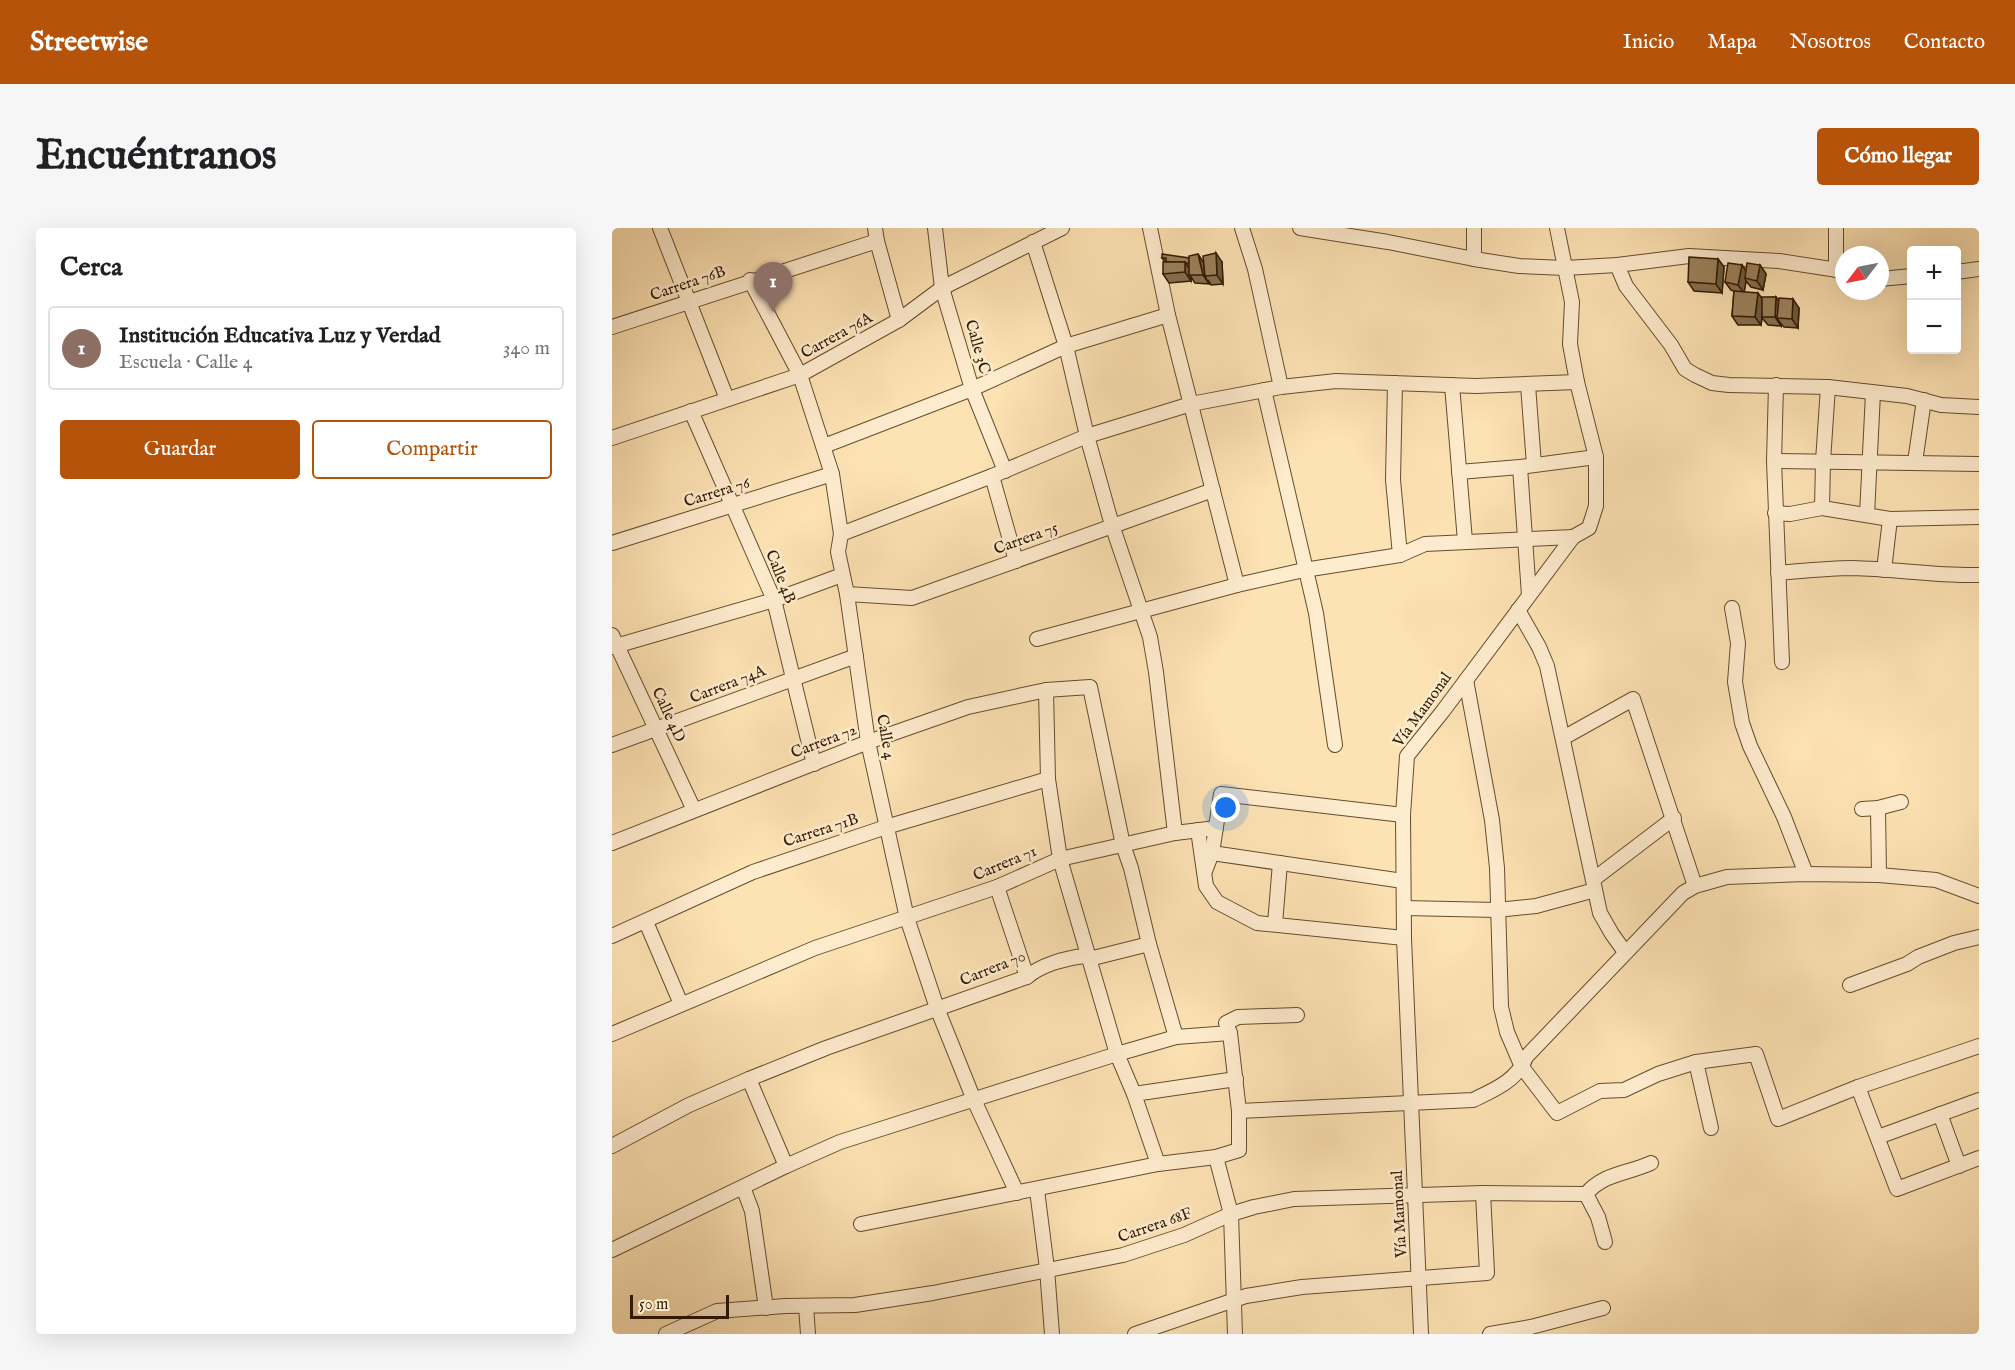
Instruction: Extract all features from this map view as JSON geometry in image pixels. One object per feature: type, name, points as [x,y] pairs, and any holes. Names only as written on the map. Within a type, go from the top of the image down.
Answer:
[{"type":"street","points":[[660,228],[727,399]]},
{"type":"street","name":"Calle 3C","points":[[935,228],[942,288],[998,473],[1016,561]]},
{"type":"street","name":"Carrera 76A","points":[[612,438],[800,375],[899,321],[942,288],[1062,228]]},
{"type":"street","points":[[1150,228],[1168,315],[1237,585]]},
{"type":"street","points":[[1242,228],[1255,269],[1281,387]]},
{"type":"street","points":[[1300,228],[1519,266],[1565,268],[1617,265],[1689,256],[1779,261],[1835,269]]},
{"type":"street","points":[[1474,228],[1474,259]]},
{"type":"street","name":"Vía Mamonal","points":[[1421,1334],[1404,938],[1402,815],[1407,756],[1573,537],[1589,528],[1596,507],[1596,457],[1576,382],[1570,344],[1572,302],[1557,228]]},
{"type":"street","points":[[1836,228],[1838,246]]},
{"type":"street","points":[[876,234],[899,321]]},
{"type":"street","name":"Carrera 76B","points":[[612,327],[689,302],[876,234]]},
{"type":"street","points":[[1033,242],[1066,346],[1087,436],[1112,525],[1150,637],[1175,833]]},
{"type":"street","points":[[1617,265],[1626,286],[1671,345],[1685,369],[1712,383],[1828,387],[1907,396],[1941,405],[1979,407]]},
{"type":"street","points":[[1961,271],[1979,269]]},
{"type":"street","points":[[1889,278],[1907,276]]},
{"type":"street","name":"Calle 4","points":[[750,280],[800,375],[832,474],[841,534],[838,552],[847,594],[868,742],[907,918],[937,1008],[974,1100],[1017,1193]]},
{"type":"street","points":[[824,446],[972,389],[1066,346],[1168,315]]},
{"type":"street","points":[[841,534],[1087,436],[1191,404],[1281,387],[1336,381],[1452,385],[1528,385],[1576,382]]},
{"type":"street","points":[[1395,383],[1393,480],[1400,555]]},
{"type":"street","points":[[1452,385],[1465,541]]},
{"type":"street","points":[[1528,385],[1524,539],[1529,595]]},
{"type":"street","points":[[1776,385],[1774,461],[1782,662]]},
{"type":"street","points":[[1822,508],[1828,387]]},
{"type":"street","points":[[1264,390],[1304,570],[1316,613],[1335,745]]},
{"type":"street","points":[[1867,515],[1873,393]]},
{"type":"street","points":[[1915,462],[1924,400]]},
{"type":"street","name":"Calle 4B","points":[[692,411],[774,600],[814,764]]},
{"type":"street","points":[[1459,472],[1596,457]]},
{"type":"street","points":[[1774,461],[1979,464]]},
{"type":"street","name":"Carrera 76","points":[[612,543],[832,474]]},
{"type":"street","name":"Carrera 75","points":[[847,594],[912,598],[1213,490]]},
{"type":"street","points":[[1776,513],[1790,514],[1822,508],[1890,519],[1979,517]]},
{"type":"street","points":[[1884,570],[1890,519]]},
{"type":"street","points":[[1037,639],[1237,585],[1304,570],[1400,555],[1425,544],[1573,537]]},
{"type":"street","points":[[1778,573],[1850,568],[1979,575]]},
{"type":"street","points":[[614,643],[774,600],[842,575]]},
{"type":"street","points":[[1732,608],[1738,643],[1735,682],[1742,723],[1806,873]]},
{"type":"street","points":[[1518,610],[1547,666],[1600,913],[1625,952]]},
{"type":"street","name":"Calle 4D","points":[[614,643],[694,810]]},
{"type":"street","name":"Carrera 74A","points":[[612,745],[856,656]]},
{"type":"street","points":[[1466,680],[1490,807],[1497,868],[1502,1007],[1508,1032],[1522,1067],[1557,1113],[1600,1091],[1624,1090],[1658,1074],[1696,1062],[1756,1054],[1778,1119],[1858,1087],[1979,1046]]},
{"type":"street","name":"Carrera 72","points":[[612,843],[868,742],[968,707],[1046,690],[1090,687],[1123,845]]},
{"type":"street","points":[[1046,690],[1048,779],[1060,859],[1117,1054],[1134,1094],[1158,1164]]},
{"type":"street","points":[[1563,738],[1633,699],[1695,886]]},
{"type":"street","name":"Carrera 71B","points":[[612,936],[753,872],[886,827],[1048,779]]},
{"type":"street","points":[[1204,874],[1212,854],[1221,794],[1402,815]]},
{"type":"street","points":[[1862,809],[1878,808],[1901,802]]},
{"type":"street","points":[[1878,808],[1879,875]]},
{"type":"street","points":[[1404,908],[1497,910],[1536,906],[1594,885],[1674,818]]},
{"type":"street","name":"Carrera 71","points":[[612,1034],[815,948],[997,886],[1060,859],[1175,833],[1216,828]]},
{"type":"street","points":[[1198,830],[1206,885],[1217,902],[1257,923],[1404,938]]},
{"type":"street","points":[[1123,845],[1176,1038]]},
{"type":"street","points":[[1212,854],[1403,881]]},
{"type":"street","points":[[1275,924],[1280,863]]},
{"type":"street","points":[[1239,1111],[1473,1100],[1497,1089],[1522,1067],[1526,1057],[1625,952],[1683,893],[1695,886],[1737,875],[1806,873],[1879,875],[1936,880],[1979,896]]},
{"type":"street","points":[[997,886],[1027,977]]},
{"type":"street","points":[[646,922],[681,1004]]},
{"type":"street","points":[[1850,985],[1907,964],[1927,953],[1979,937]]},
{"type":"street","name":"Carrera 70","points":[[612,1146],[689,1104],[826,1048],[1027,977],[1035,970],[1077,957],[1084,956],[1089,959],[1149,944]]},
{"type":"street","points":[[861,1224],[1158,1164],[1216,1156],[1239,1150],[1236,1078],[1230,1034],[1226,1023],[1238,1017],[1297,1015]]},
{"type":"street","points":[[612,1251],[840,1142],[1117,1054],[1176,1038],[1230,1034]]},
{"type":"street","points":[[1696,1062],[1711,1128]]},
{"type":"street","points":[[749,1078],[786,1166]]},
{"type":"street","points":[[1134,1094],[1236,1078]]},
{"type":"street","points":[[1858,1087],[1897,1189],[1979,1158]]},
{"type":"street","points":[[1878,1137],[1979,1100]]},
{"type":"street","points":[[1940,1114],[1959,1166]]},
{"type":"street","points":[[1216,1156],[1231,1214],[1235,1334]]},
{"type":"street","points":[[1605,1242],[1598,1217],[1586,1194],[1595,1184],[1605,1178],[1651,1163]]},
{"type":"street","points":[[743,1187],[752,1211],[766,1308]]},
{"type":"street","points":[[1037,1190],[1052,1334]]},
{"type":"street","points":[[1135,1334],[1262,1293],[1302,1287],[1487,1273],[1483,1193]]},
{"type":"street","name":"Carrera 68F","points":[[666,1334],[717,1311],[855,1305],[933,1293],[1123,1255],[1184,1235],[1231,1214],[1294,1199],[1483,1193],[1586,1194]]},
{"type":"street","points":[[806,1306],[808,1334]]},
{"type":"street","points":[[1490,1334],[1532,1331],[1603,1308]]},
{"type":"building","points":[[1216,253],[1217,275],[1205,276],[1203,256]]},
{"type":"building","points":[[1162,254],[1189,258],[1189,263],[1166,262]]},
{"type":"building","points":[[1198,254],[1203,275],[1189,275],[1189,256]]},
{"type":"building","points":[[1689,257],[1718,259],[1716,284],[1688,282]]},
{"type":"building","points":[[1163,262],[1185,262],[1185,272],[1163,274]]},
{"type":"building","points":[[1728,263],[1742,265],[1738,285],[1725,282]]},
{"type":"building","points":[[1747,263],[1760,265],[1757,281],[1745,278]]},
{"type":"building","points":[[1734,291],[1758,293],[1755,317],[1732,316]]},
{"type":"building","points":[[1762,297],[1776,297],[1775,317],[1762,317]]},
{"type":"building","points":[[1779,298],[1793,299],[1792,319],[1777,318]]},
{"type":"place","name":"Institución Educativa Luz y Verdad","points":[[773,312]]}]
